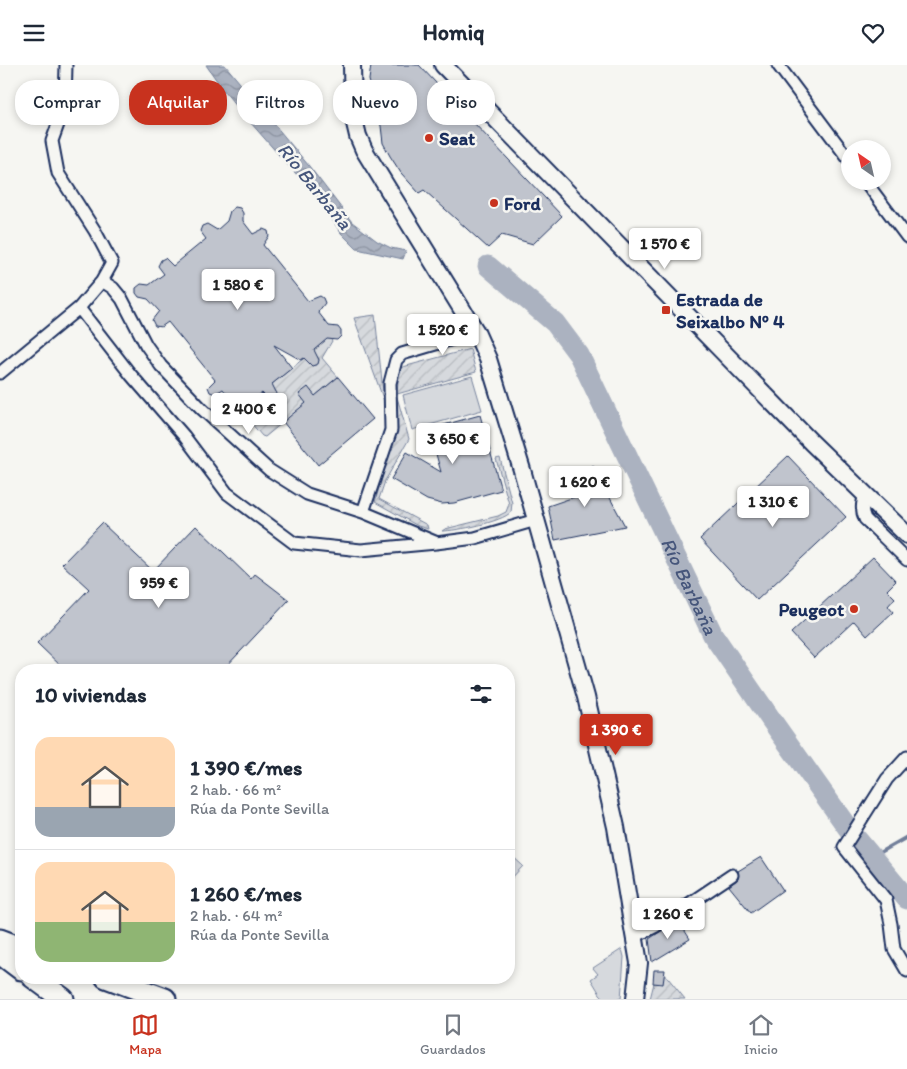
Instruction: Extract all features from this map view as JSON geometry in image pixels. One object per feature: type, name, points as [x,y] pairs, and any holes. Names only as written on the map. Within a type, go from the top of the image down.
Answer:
[{"type":"highway","points":[[0,940],[15,946]]},
{"type":"highway","points":[[0,953],[15,964]]},
{"type":"highway","points":[[43,984],[63,999]]},
{"type":"highway","points":[[125,984],[164,998]]},
{"type":"street","points":[[0,373],[79,308],[102,281],[112,263],[95,231],[58,173],[52,141],[65,105],[66,65]]},
{"type":"street","points":[[444,65],[590,216],[907,535]]},
{"type":"street","points":[[778,65],[841,149]]},
{"type":"street","points":[[353,67],[353,115],[364,151],[476,332],[488,359],[586,697],[616,827],[639,963],[635,999]]},
{"type":"street","points":[[872,190],[907,237]]},
{"type":"street","points":[[102,281],[113,287],[122,299],[141,336],[161,365],[202,409],[250,454],[276,475],[307,494],[362,512],[436,543]]},
{"type":"street","points":[[79,308],[131,375],[184,436],[227,493],[294,543],[361,550],[436,543],[475,538],[536,520]]},
{"type":"street","points":[[362,512],[391,430],[390,383],[396,360],[402,354],[476,332]]},
{"type":"street","points":[[865,494],[862,503],[862,512],[865,519],[907,560]]},
{"type":"street","points":[[907,757],[887,779],[844,847],[886,900],[892,924],[894,949],[907,971]]},
{"type":"street","points":[[634,937],[656,926],[732,875]]},
{"type":"shaded area","points":[[375,315],[384,401],[354,318]]},
{"type":"shaded area","points":[[329,337],[332,341],[322,358],[338,377],[265,437],[262,436],[240,410],[262,393],[269,400],[274,399],[277,393],[271,385],[304,358],[311,365],[316,365],[319,359],[313,351]]},
{"type":"shaded area","points":[[470,349],[476,372],[397,394],[399,368]]},
{"type":"shaded area","points":[[472,376],[482,410],[412,430],[403,395]]},
{"type":"shaded area","points":[[397,397],[409,439],[385,481],[379,499],[427,525],[428,529],[418,526],[375,502],[395,432]]},
{"type":"shaded area","points":[[500,458],[512,503],[511,512],[498,519],[468,528],[442,531],[498,516],[506,512],[509,504],[496,459]]},
{"type":"shaded area","points":[[515,859],[523,866],[515,875]]},
{"type":"shaded area","points":[[622,949],[624,957],[621,999],[605,999],[591,979],[598,974],[593,968]]},
{"type":"shaded area","points":[[664,973],[685,999],[650,999],[654,983]]},
{"type":"water","points":[[206,65],[225,65],[237,80],[237,107],[227,95],[227,80],[216,80]]},
{"type":"water","points":[[253,125],[275,125],[352,222],[377,241],[391,248],[406,251],[403,259],[357,249],[341,233],[309,185],[293,171]]},
{"type":"building","name":"Ford","points":[[371,65],[419,65],[433,80],[427,80],[427,125],[476,125],[562,216],[533,244],[502,235],[488,248],[424,190],[419,193],[401,173],[383,143],[381,125],[417,125],[417,80],[369,80]]},
{"type":"building","points":[[235,207],[240,208],[243,213],[243,221],[253,234],[263,229],[268,231],[269,236],[263,245],[308,301],[320,296],[323,298],[325,303],[318,312],[329,326],[338,327],[341,331],[341,336],[337,340],[327,339],[314,350],[319,360],[318,364],[312,366],[304,358],[301,360],[274,345],[292,368],[272,384],[277,394],[274,399],[269,400],[262,393],[240,410],[223,389],[215,394],[210,392],[208,387],[215,380],[168,322],[161,327],[155,326],[152,320],[159,311],[148,299],[139,297],[136,293],[136,288],[141,284],[149,285],[164,274],[158,266],[161,260],[165,258],[173,266],[206,239],[200,231],[202,226],[207,224],[217,230],[227,221],[230,211]]},
{"type":"building","points":[[338,377],[373,419],[318,465],[283,422],[306,403],[299,394],[308,387],[315,396]]},
{"type":"building","points":[[480,415],[501,490],[454,503],[442,504],[427,500],[391,479],[407,452],[441,472],[429,429]]},
{"type":"building","points":[[788,456],[846,517],[757,600],[700,539]]},
{"type":"building","points":[[593,466],[625,526],[555,540],[548,506],[577,496],[568,475]]},
{"type":"building","points":[[102,523],[153,571],[196,526],[251,579],[255,574],[289,600],[229,664],[59,664],[37,643],[89,589],[62,564]]},
{"type":"building","name":"Peugeot","points":[[873,557],[896,581],[887,590],[895,598],[888,606],[893,612],[867,636],[854,621],[814,658],[791,633]]},
{"type":"building","points":[[761,857],[783,890],[751,913],[729,886],[738,879],[738,871]]},
{"type":"building","points":[[678,920],[690,939],[652,962],[649,939]]},
{"type":"building","points":[[654,970],[665,970],[663,984],[653,983]]},
{"type":"waterway","name":"Río Barbaña","points":[[488,266],[555,323],[579,355],[713,635],[850,831],[907,899]]},
{"type":"waterway","points":[[872,857],[907,837]]},
{"type":"place","name":"Seat","points":[[429,138]]},
{"type":"place","name":"Ford","points":[[494,203]]},
{"type":"place","name":"Estrada de Seixalbo Nº 4","points":[[666,310]]},
{"type":"place","name":"Peugeot","points":[[854,609]]}]
